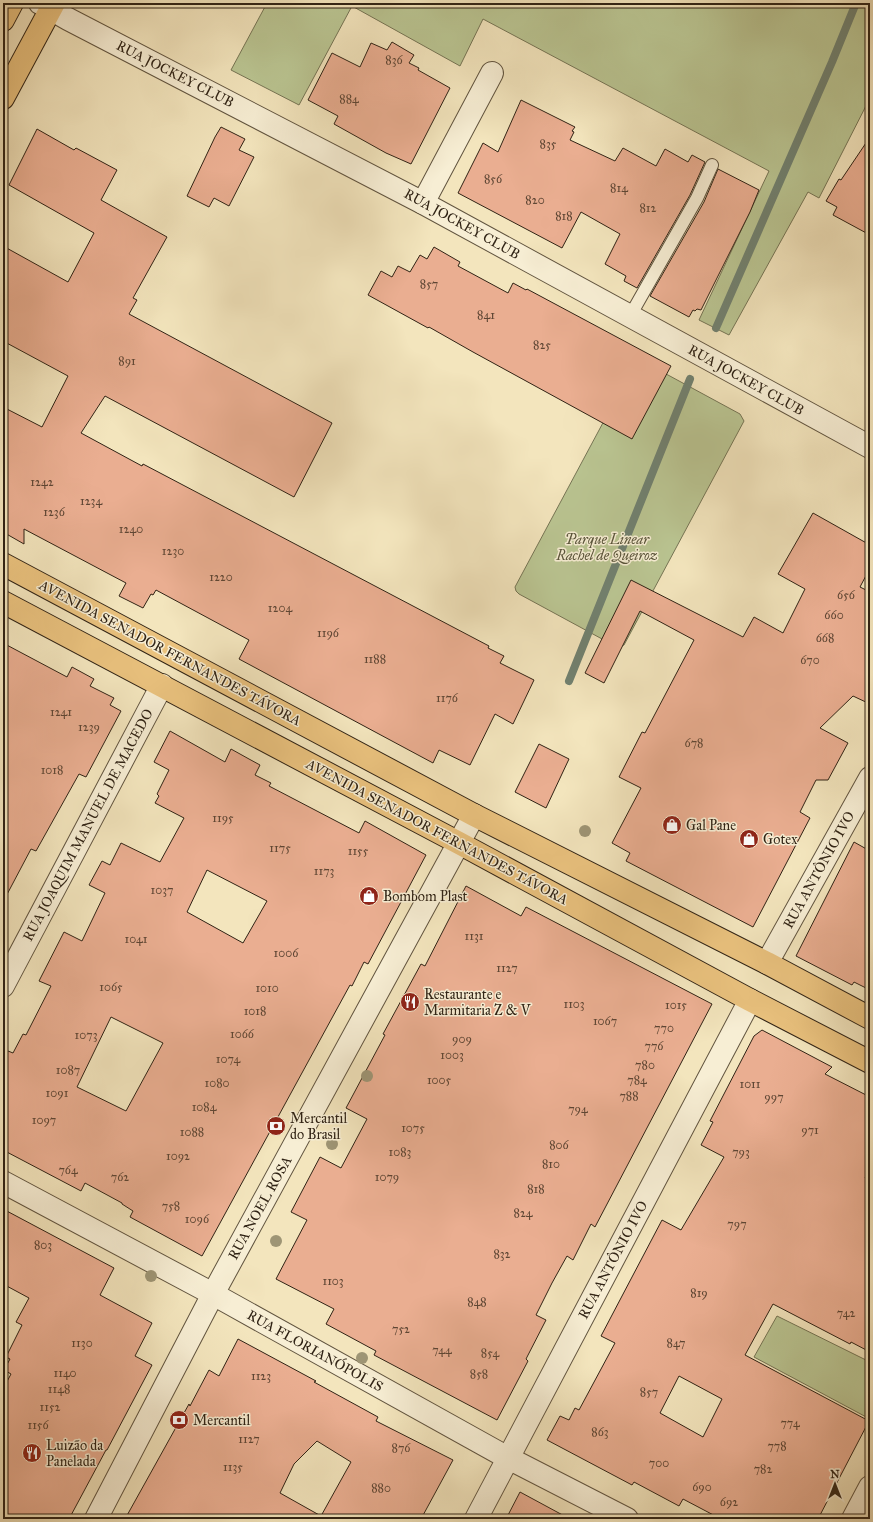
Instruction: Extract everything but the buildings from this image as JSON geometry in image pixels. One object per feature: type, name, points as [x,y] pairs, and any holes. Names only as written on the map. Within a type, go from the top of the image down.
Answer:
[{"type":"main road","points":[[3,20],[12,3]]},
{"type":"main road","points":[[3,98],[48,5]]},
{"type":"main road","name":"AVENIDA SENADOR FERNANDES TÁVORA","points":[[3,564],[474,815],[767,963],[870,1018]]},
{"type":"main road","name":"AVENIDA SENADOR FERNANDES TÁVORA","points":[[3,602],[459,843],[750,1000],[870,1062]]},
{"type":"street","name":"RUA JOCKEY CLUB","points":[[48,5],[423,203],[870,447]]},
{"type":"street","points":[[423,203],[492,74]]},
{"type":"street","name":"RUA JOAQUIM MANUEL DE MACEDO","points":[[3,986],[162,685]]},
{"type":"street","name":"RUA ANTÔNIO IVO","points":[[767,963],[870,778]]},
{"type":"street","name":"RUA NOEL ROSA","points":[[96,1519],[213,1294],[474,815]]},
{"type":"street","name":"RUA ANTÔNIO IVO","points":[[476,1519],[750,1000]]},
{"type":"street","name":"RUA FLORIANÓPOLIS","points":[[3,1182],[213,1294],[508,1458],[627,1519]]},
{"type":"street","points":[[853,1519],[870,1487]]},
{"type":"lane","points":[[630,316],[697,198],[712,165]]},
{"type":"green space","points":[[267,3],[870,3],[870,98],[819,198],[808,192],[729,335],[699,320],[769,171],[483,19],[460,66],[352,6],[299,105],[231,70]]},
{"type":"green space","name":"Parque Linear Rachel de Queiroz","points":[[644,362],[740,414],[744,421],[624,645],[619,647],[519,594],[515,587],[635,363]]},
{"type":"green space","points":[[777,1316],[870,1362],[870,1419],[754,1357]]},
{"type":"waterway","points":[[716,328],[832,62],[856,3]]},
{"type":"waterway","points":[[569,681],[690,379]]},
{"type":"place","name":"Gal Pane","points":[[672,825]]},
{"type":"place","name":"Gotex","points":[[749,839]]},
{"type":"place","name":"Bombom Plast","points":[[369,896]]},
{"type":"place","name":"Restaurante e Marmitaria Z & V","points":[[410,1002]]},
{"type":"place","name":"Mercantil do Brasil","points":[[276,1126]]},
{"type":"place","name":"Mercantil","points":[[179,1420]]},
{"type":"place","name":"Luizão da Panelada","points":[[32,1453]]}]
